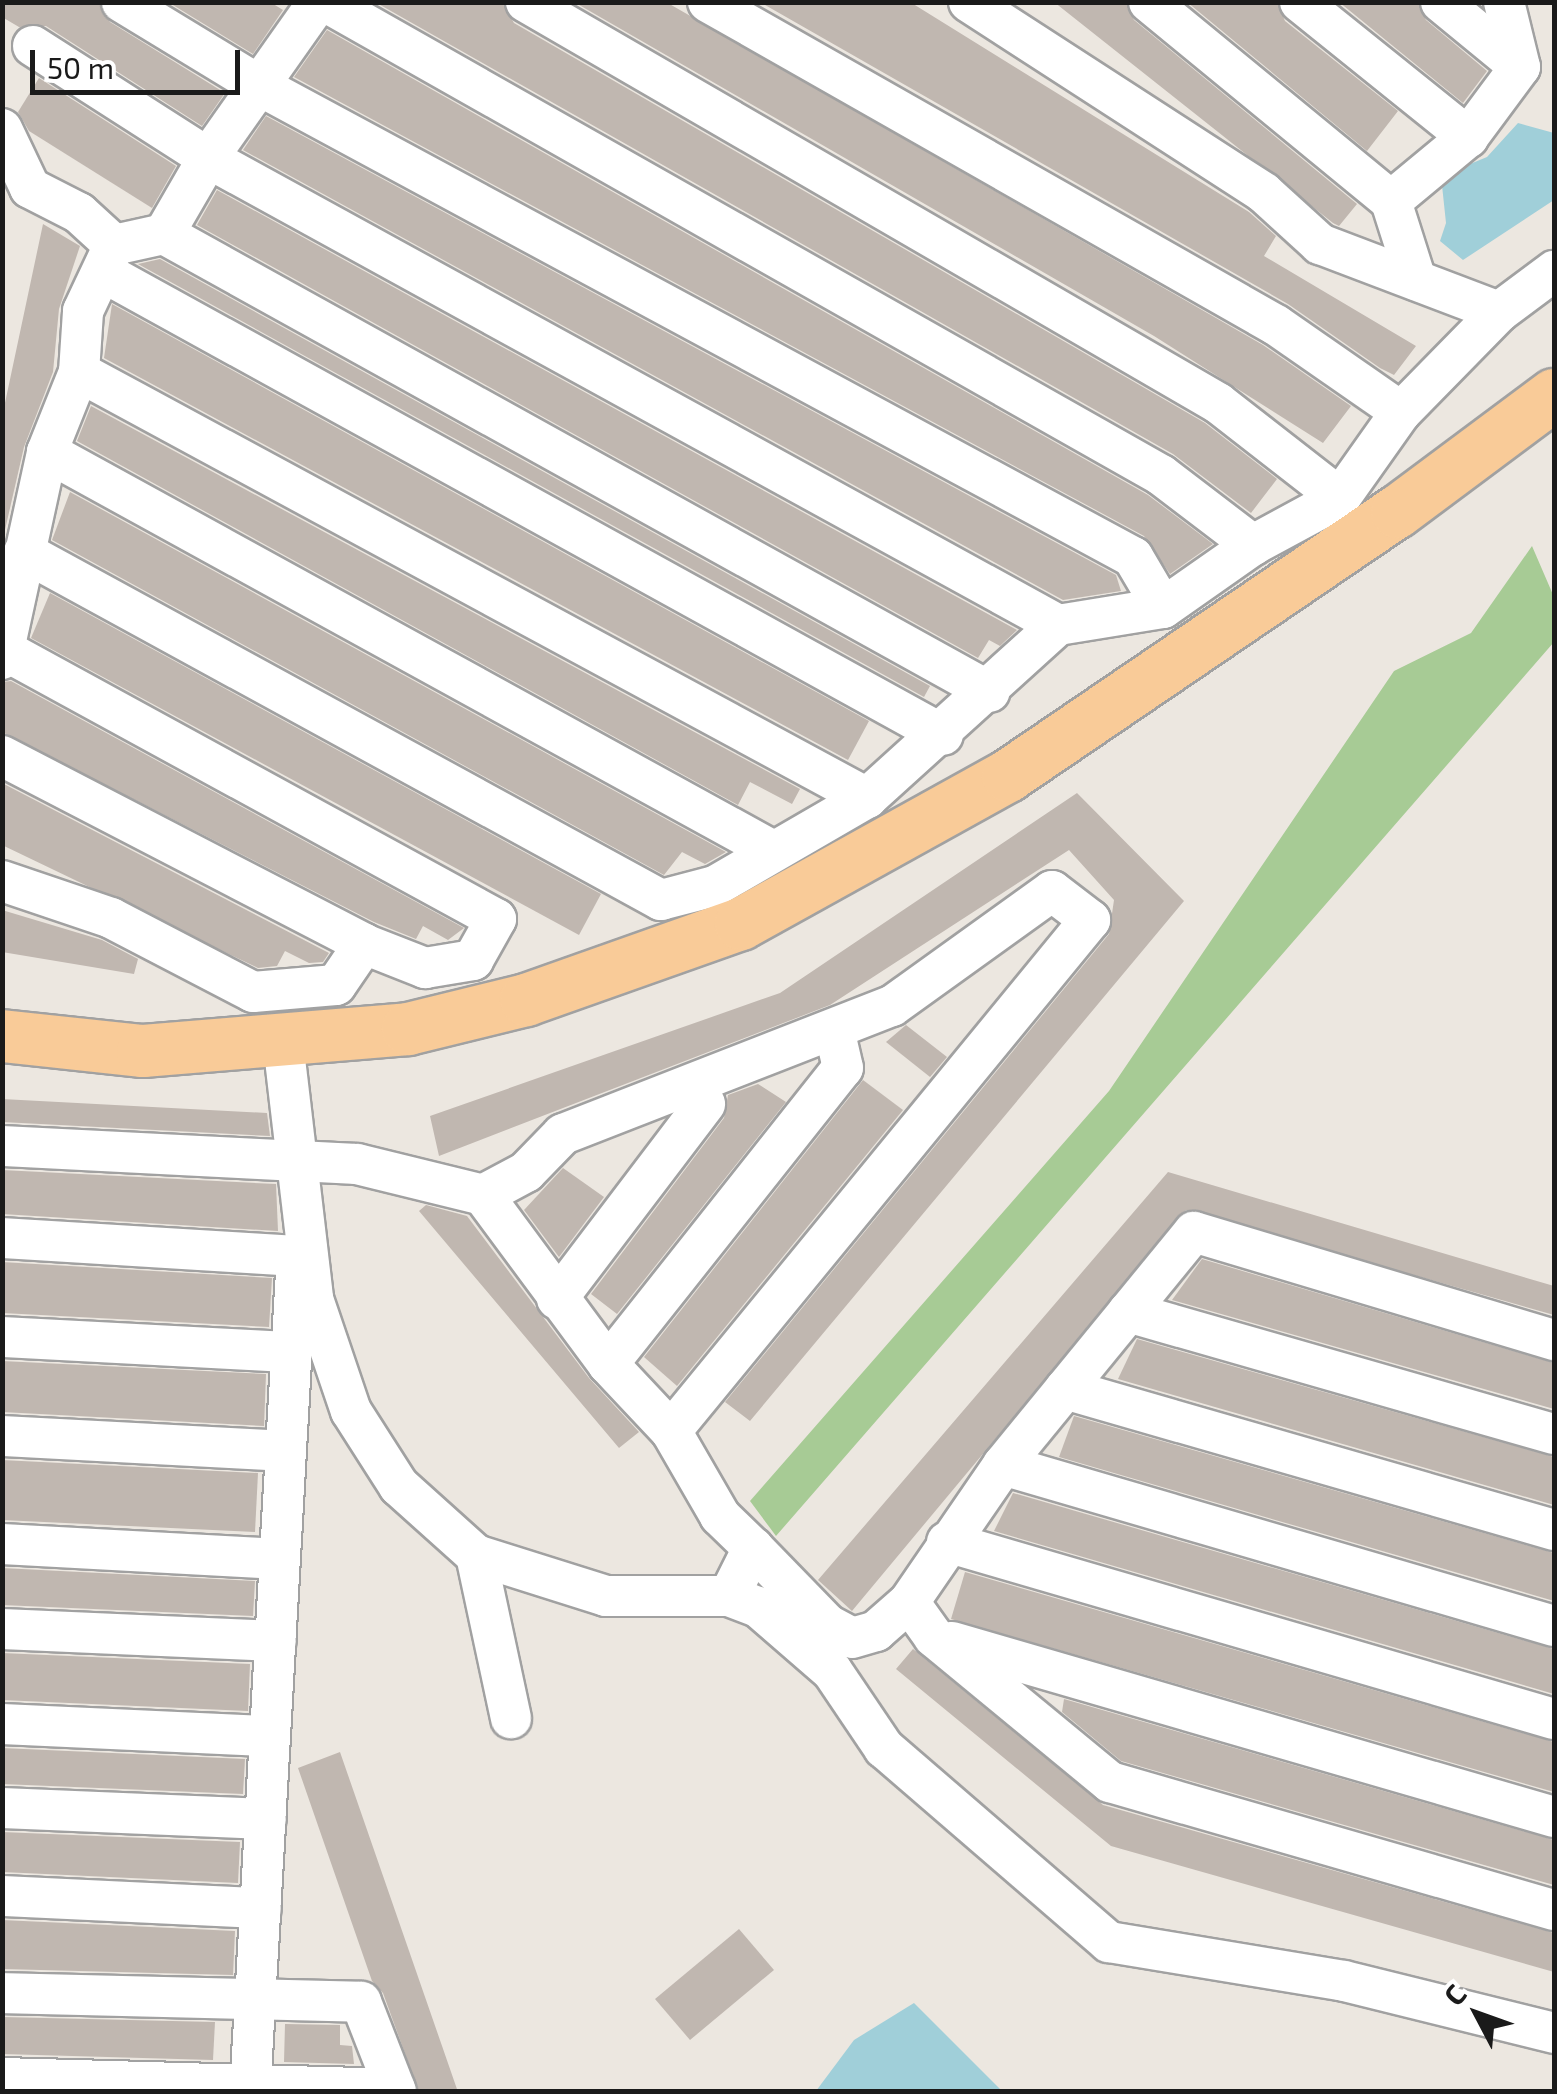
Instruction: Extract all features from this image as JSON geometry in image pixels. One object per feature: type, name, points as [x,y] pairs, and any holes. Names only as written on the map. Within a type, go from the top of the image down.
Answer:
[{"type":"main road","points":[[2,1036],[144,1051],[408,1029],[526,1000],[741,924],[1008,776],[1397,512],[1554,395]]},
{"type":"lane","points":[[122,2],[260,86],[1133,556],[1162,608]]},
{"type":"lane","points":[[2,756],[364,944],[424,968],[473,960],[496,919],[3,655],[47,452],[79,372],[83,310],[109,259],[164,234],[208,158],[318,2]]},
{"type":"lane","points":[[326,2],[1161,475],[1253,545]]},
{"type":"lane","points":[[526,2],[1218,402],[1340,498]]},
{"type":"lane","points":[[708,2],[1276,325],[1401,412]]},
{"type":"lane","points":[[969,2],[1264,193],[1320,244],[1499,312]]},
{"type":"lane","points":[[1149,2],[1391,201],[1416,280]]},
{"type":"lane","points":[[1300,2],[1468,137]]},
{"type":"lane","points":[[1442,2],[1520,66]]},
{"type":"lane","points":[[1504,2],[1520,66]]},
{"type":"lane","points":[[33,46],[208,158],[1058,625]]},
{"type":"lane","points":[[1391,201],[1468,137],[1520,66]]},
{"type":"lane","points":[[2,129],[30,188],[79,213],[109,259],[943,735]]},
{"type":"lane","points":[[164,234],[990,692]]},
{"type":"lane","points":[[24,552],[661,900],[715,886],[867,798],[943,735],[1058,625],[1162,608],[1253,545],[1340,498],[1401,412],[1499,312],[1554,271]]},
{"type":"lane","points":[[79,372],[867,798]]},
{"type":"lane","points":[[47,452],[773,852]]},
{"type":"lane","points":[[1369,459],[1397,512]]},
{"type":"lane","points":[[2,881],[112,918],[253,992],[336,985],[364,944]]},
{"type":"lane","points":[[483,1195],[526,1172],[564,1134],[835,1032],[892,1006],[1052,892],[1090,920],[671,1432]]},
{"type":"lane","points":[[608,1364],[844,1068],[835,1032]]},
{"type":"lane","points":[[251,2090],[300,1237],[299,1161],[283,1042]]},
{"type":"lane","points":[[557,1299],[705,1104]]},
{"type":"lane","points":[[2,1146],[356,1164],[483,1195],[608,1364],[671,1432],[720,1516],[828,1624],[852,1638],[876,1631],[908,1602],[1003,1466],[1194,1232],[1554,1340]]},
{"type":"lane","points":[[2,1238],[300,1237]]},
{"type":"lane","points":[[300,1237],[313,1299],[351,1411],[399,1486],[476,1555],[606,1596],[729,1596],[758,1607],[832,1670],[884,1748],[1109,1942],[1344,1981],[1554,2033]]},
{"type":"lane","points":[[1128,1312],[1554,1434]]},
{"type":"lane","points":[[2,1338],[292,1352]]},
{"type":"lane","points":[[1065,1389],[1554,1530]]},
{"type":"lane","points":[[2,1436],[286,1451]]},
{"type":"lane","points":[[1003,1466],[1554,1626]]},
{"type":"lane","points":[[947,1542],[1554,1719]]},
{"type":"lane","points":[[2,1544],[280,1559]]},
{"type":"lane","points":[[729,1596],[753,1548]]},
{"type":"lane","points":[[476,1555],[511,1718]]},
{"type":"lane","points":[[908,1602],[934,1637],[1110,1782],[1554,1910]]},
{"type":"lane","points":[[2,1629],[276,1641]]},
{"type":"lane","points":[[934,1637],[1554,1817]]},
{"type":"lane","points":[[2,1724],[270,1736]]},
{"type":"lane","points":[[2,1808],[266,1819]]},
{"type":"lane","points":[[2,1896],[261,1908]]},
{"type":"lane","points":[[2,1993],[256,2004],[361,2002],[396,2090],[251,2090],[2,2078]]},
{"type":"green space","points":[[1532,546],[1554,597],[1554,642],[776,1536],[750,1501],[1109,1091],[1394,671],[1471,633]]},
{"type":"water","points":[[1518,123],[1554,133],[1554,200],[1463,260],[1440,241],[1446,223],[1441,176],[1487,157]]},
{"type":"water","points":[[914,2003],[1002,2091],[816,2091],[854,2040]]},
{"type":"building","points":[[2,2],[98,2],[110,22],[225,93],[202,126],[46,26],[19,27],[2,17]]},
{"type":"building","points":[[168,2],[270,2],[283,10],[253,54]]},
{"type":"building","points":[[375,2],[502,2],[514,23],[1205,423],[1277,479],[1251,513],[1173,454]]},
{"type":"building","points":[[574,2],[666,2],[1263,345],[1351,406],[1323,443],[1154,336]]},
{"type":"building","points":[[760,2],[910,2],[1249,212],[1276,236],[1264,256],[1416,346],[1394,375],[1380,368],[1288,304]]},
{"type":"building","points":[[1054,2],[1126,2],[1134,20],[1357,204],[1339,226],[1333,223]]},
{"type":"building","points":[[1187,2],[1277,2],[1285,21],[1398,111],[1367,151]]},
{"type":"building","points":[[1339,2],[1418,2],[1426,20],[1487,71],[1463,103]]},
{"type":"building","points":[[327,30],[1148,495],[1213,544],[1170,574],[1144,536],[294,77]]},
{"type":"building","points":[[39,78],[176,166],[152,208],[29,131],[18,112]]},
{"type":"building","points":[[266,116],[1116,575],[1121,591],[1063,600],[243,150]]},
{"type":"building","points":[[217,190],[1017,630],[1000,646],[989,640],[978,658],[197,225]]},
{"type":"building","points":[[43,224],[80,246],[59,309],[53,372],[24,447],[2,543],[2,417]]},
{"type":"building","points":[[160,259],[930,686],[924,697],[138,264]]},
{"type":"building","points":[[112,304],[869,721],[848,760],[104,358]]},
{"type":"building","points":[[91,406],[800,789],[792,804],[750,782],[738,805],[77,441]]},
{"type":"building","points":[[70,492],[726,852],[705,864],[682,852],[664,875],[52,540]]},
{"type":"building","points":[[50,593],[601,894],[579,935],[31,638]]},
{"type":"building","points":[[11,681],[464,928],[448,940],[423,926],[416,939],[374,922],[2,732],[2,682]]},
{"type":"building","points":[[2,783],[329,953],[323,962],[309,963],[285,951],[277,966],[258,968],[2,845]]},
{"type":"building","points":[[1077,793],[1184,901],[750,1421],[725,1402],[1109,934],[1114,900],[1069,850],[830,1005],[439,1156],[430,1116],[780,993]]},
{"type":"building","points":[[2,910],[102,940],[138,959],[134,974],[2,952]]},
{"type":"building","points":[[906,1025],[947,1057],[930,1077],[886,1042]]},
{"type":"building","points":[[863,1080],[903,1110],[677,1386],[644,1357]]},
{"type":"building","points":[[758,1084],[786,1102],[617,1314],[591,1294],[724,1118],[728,1095]]},
{"type":"building","points":[[2,1099],[267,1113],[270,1136],[2,1122]]},
{"type":"building","points":[[563,1168],[604,1197],[559,1257],[524,1210]]},
{"type":"building","points":[[2,1170],[276,1184],[278,1231],[2,1214]]},
{"type":"building","points":[[1168,1172],[1554,1286],[1554,1315],[1186,1210],[852,1611],[818,1580]]},
{"type":"building","points":[[426,1205],[467,1216],[589,1378],[639,1432],[619,1448],[419,1211]]},
{"type":"building","points":[[1202,1259],[1554,1363],[1554,1409],[1172,1300]]},
{"type":"building","points":[[2,1262],[272,1278],[269,1327],[2,1313]]},
{"type":"building","points":[[1137,1339],[1554,1457],[1554,1505],[1118,1379]]},
{"type":"building","points":[[2,1361],[266,1374],[264,1426],[2,1412]]},
{"type":"building","points":[[1074,1416],[1554,1553],[1554,1601],[1059,1457]]},
{"type":"building","points":[[2,1460],[258,1473],[255,1532],[2,1520]]},
{"type":"building","points":[[1013,1493],[1554,1649],[1554,1694],[994,1531]]},
{"type":"building","points":[[2,1568],[255,1581],[253,1616],[2,1605]]},
{"type":"building","points":[[965,1572],[1554,1742],[1554,1792],[951,1619]]},
{"type":"building","points":[[913,1649],[1103,1805],[1554,1933],[1554,1972],[1111,1846],[896,1669]]},
{"type":"building","points":[[2,1653],[250,1664],[248,1711],[2,1700]]},
{"type":"building","points":[[1064,1699],[1554,1840],[1554,1885],[1121,1761],[1062,1712]]},
{"type":"building","points":[[2,1748],[245,1759],[243,1794],[2,1784]]},
{"type":"building","points":[[340,1752],[458,2092],[419,2092],[383,1993],[372,1981],[298,1768]]},
{"type":"building","points":[[2,1832],[240,1842],[238,1883],[2,1872]]},
{"type":"building","points":[[2,1920],[235,1931],[233,1975],[2,1969]]},
{"type":"building","points":[[739,1929],[774,1970],[690,2040],[655,1999]]},
{"type":"building","points":[[2,2017],[215,2022],[213,2060],[2,2054]]},
{"type":"building","points":[[285,2024],[340,2025],[340,2045],[352,2046],[354,2064],[284,2062]]}]
